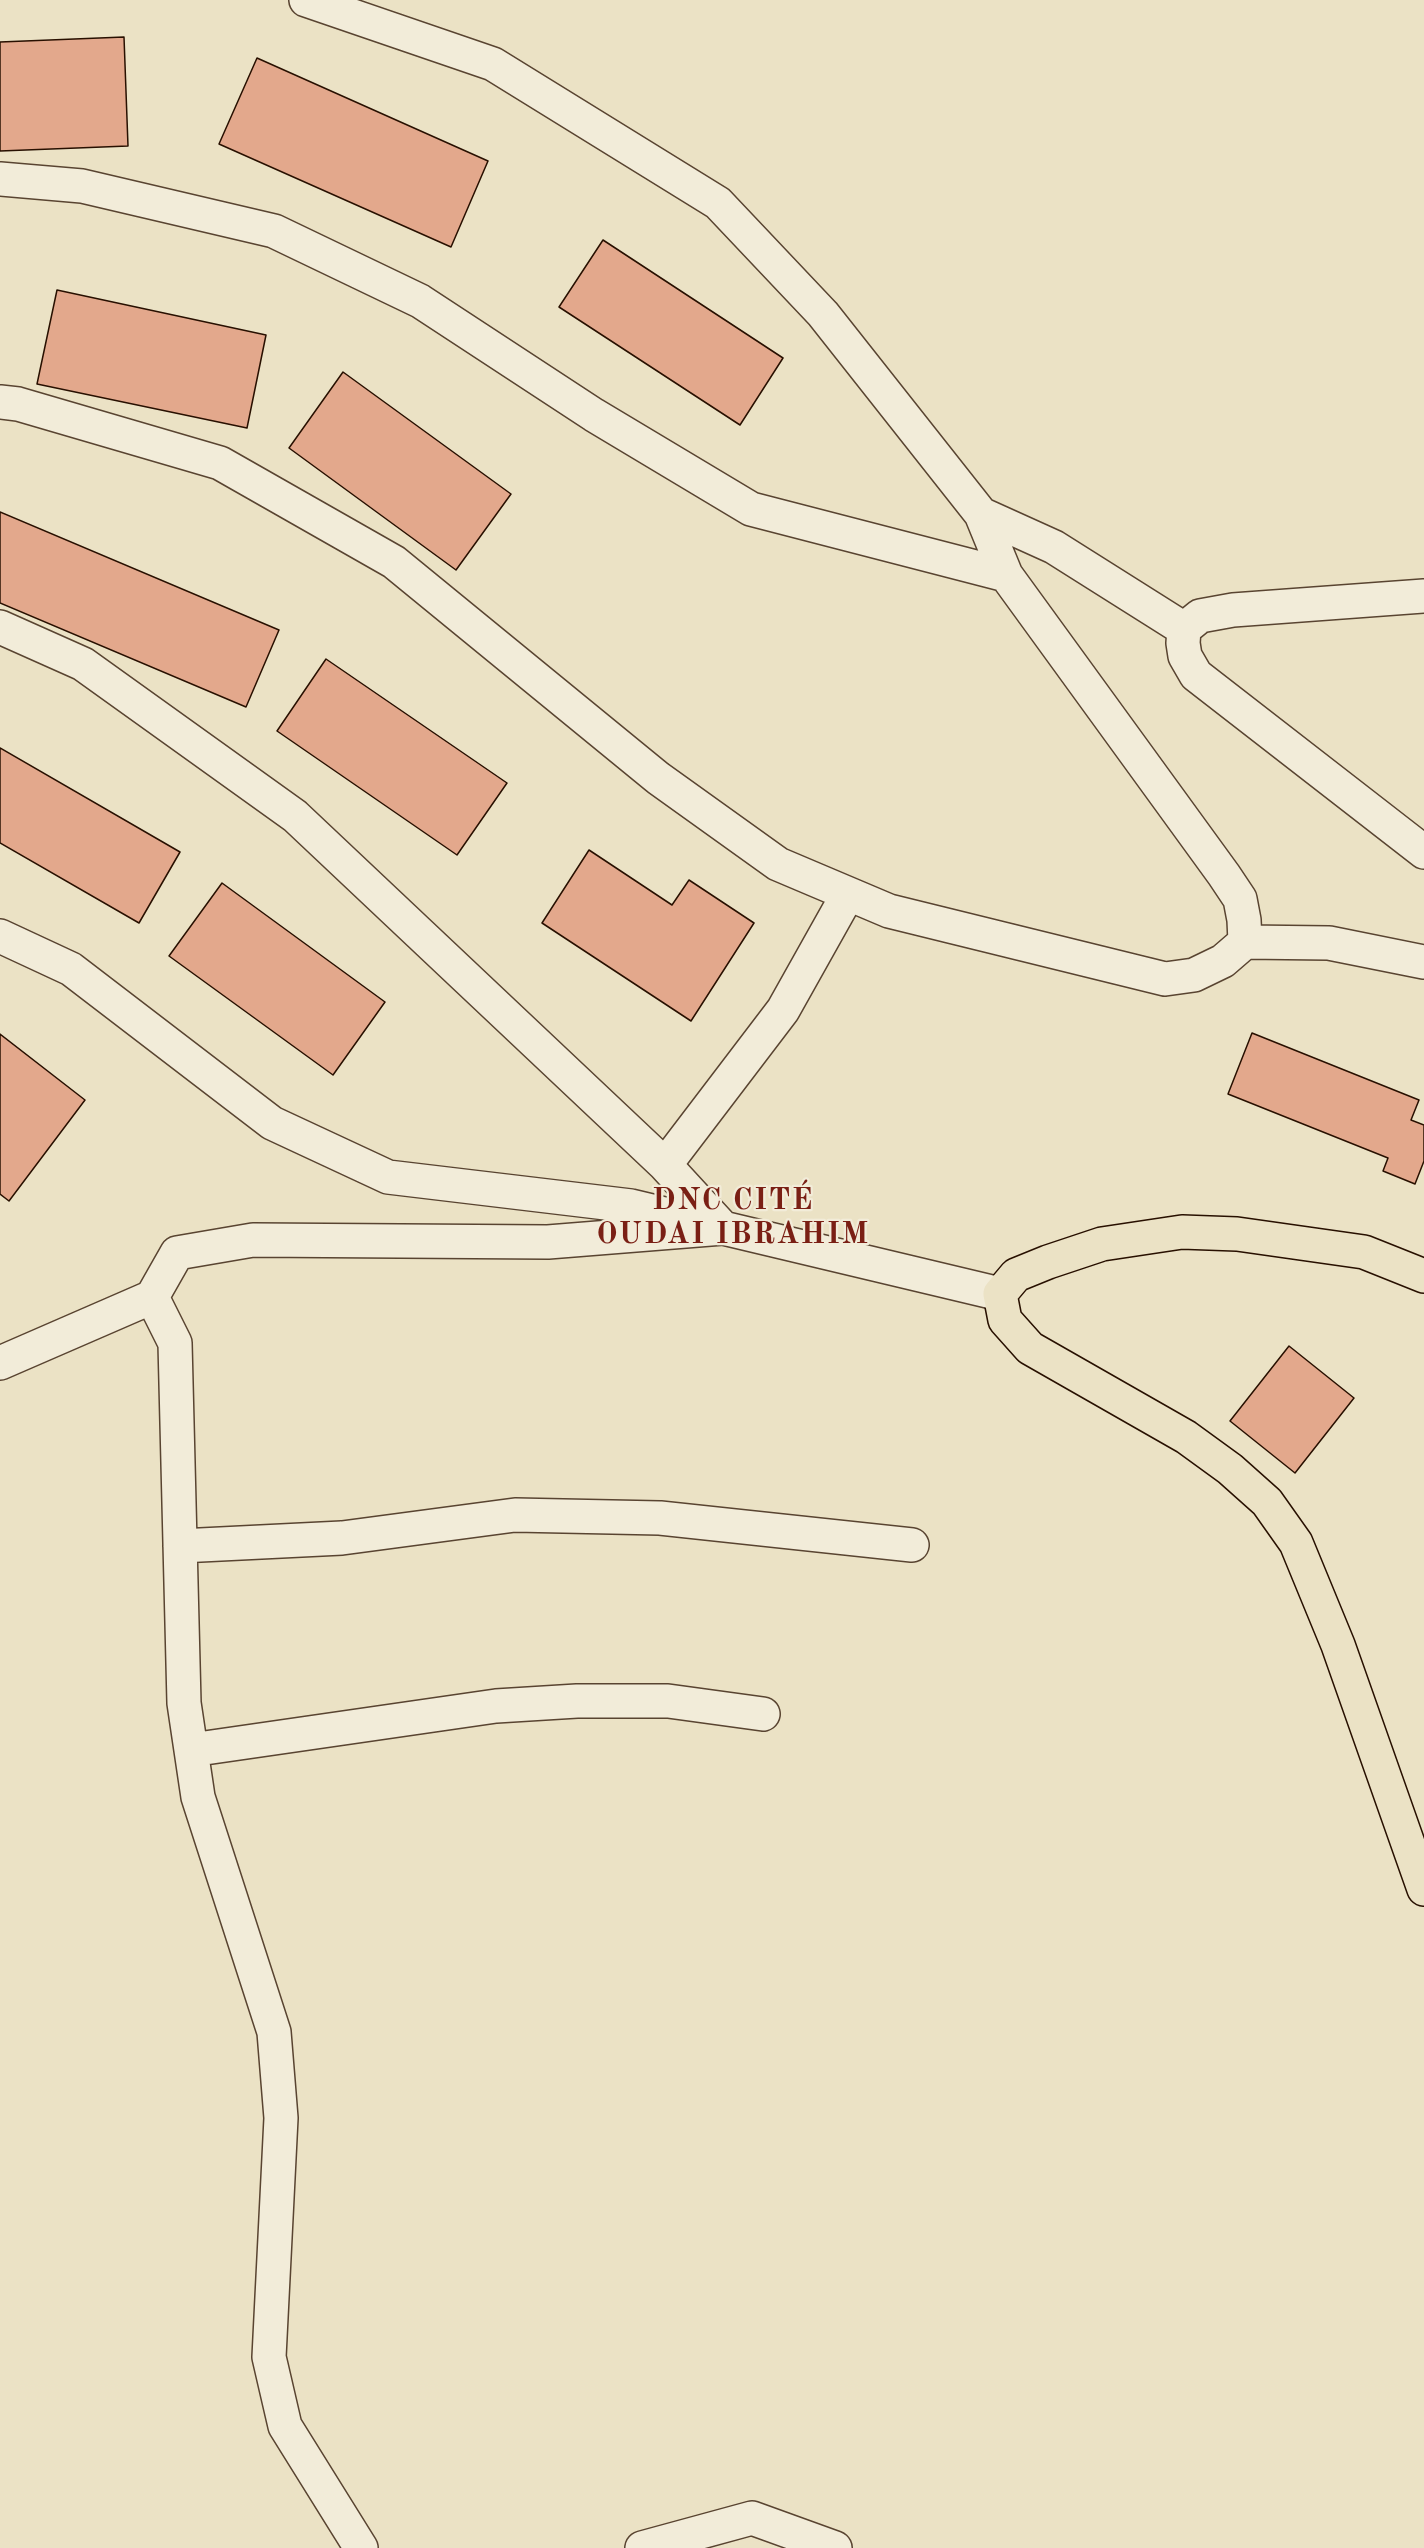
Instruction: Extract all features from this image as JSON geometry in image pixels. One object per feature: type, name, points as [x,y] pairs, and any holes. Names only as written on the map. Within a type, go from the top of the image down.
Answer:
[{"type":"main road","points":[[1424,1276],[1364,1252],[1237,1234],[1182,1232],[1102,1244],[1048,1262],[1016,1275],[1000,1294],[1005,1320],[1030,1348],[1186,1437],[1230,1469],[1267,1502],[1296,1543],[1338,1645],[1424,1889]]},
{"type":"street","points":[[306,0],[493,64],[718,202],[823,314],[981,514],[1006,575],[1239,899],[1244,920],[1245,942]]},
{"type":"street","points":[[0,179],[82,186],[274,231],[420,301],[594,415],[751,509],[1006,575]]},
{"type":"street","points":[[0,402],[18,404],[220,463],[394,562],[658,778],[778,864],[890,911],[1165,979],[1194,975],[1223,961],[1245,942],[1329,943],[1424,962]]},
{"type":"street","points":[[981,514],[1054,547],[1185,629]]},
{"type":"street","points":[[1424,596],[1233,610],[1200,616],[1185,629],[1185,656],[1196,675],[1424,852]]},
{"type":"street","points":[[0,627],[83,664],[294,816],[665,1165],[723,1228]]},
{"type":"street","points":[[665,1165],[783,1010],[848,894]]},
{"type":"street","points":[[0,936],[71,969],[272,1123],[388,1178],[631,1206],[1000,1294]]},
{"type":"street","points":[[0,1363],[152,1297],[177,1252],[253,1240],[548,1242],[723,1228]]},
{"type":"street","points":[[152,1297],[175,1343],[184,1702],[198,1797],[274,2032],[281,2118],[269,2357],[285,2426],[361,2548]]},
{"type":"street","points":[[180,1546],[342,1538],[515,1515],[660,1518],[912,1545]]},
{"type":"street","points":[[191,1750],[496,1707],[578,1701],[668,1701],[763,1714]]},
{"type":"street","points":[[642,2548],[752,2517],[835,2548]]},
{"type":"building","points":[[124,37],[128,146],[0,151],[0,42]]},
{"type":"building","points":[[257,58],[488,161],[451,247],[219,144]]},
{"type":"building","points":[[603,240],[783,358],[740,425],[559,307]]},
{"type":"building","points":[[57,290],[266,335],[247,428],[37,384]]},
{"type":"building","points":[[343,372],[511,494],[456,570],[289,448]]},
{"type":"building","points":[[0,512],[279,630],[246,707],[0,603]]},
{"type":"building","points":[[326,659],[507,783],[457,855],[277,731]]},
{"type":"building","points":[[0,748],[180,852],[139,923],[0,843]]},
{"type":"building","points":[[589,850],[672,905],[689,880],[754,923],[691,1021],[542,923]]},
{"type":"building","points":[[222,883],[385,1002],[333,1075],[169,956]]},
{"type":"building","points":[[1252,1033],[1419,1100],[1411,1120],[1424,1125],[1424,1161],[1415,1184],[1383,1171],[1388,1158],[1228,1094]]},
{"type":"building","points":[[0,1034],[85,1100],[9,1201],[0,1194]]},
{"type":"building","points":[[1289,1346],[1354,1398],[1295,1473],[1230,1421]]},
{"type":"district","name":"DNC CITÉ OUDAI IBRAHIM","points":[[733,1218]]}]
